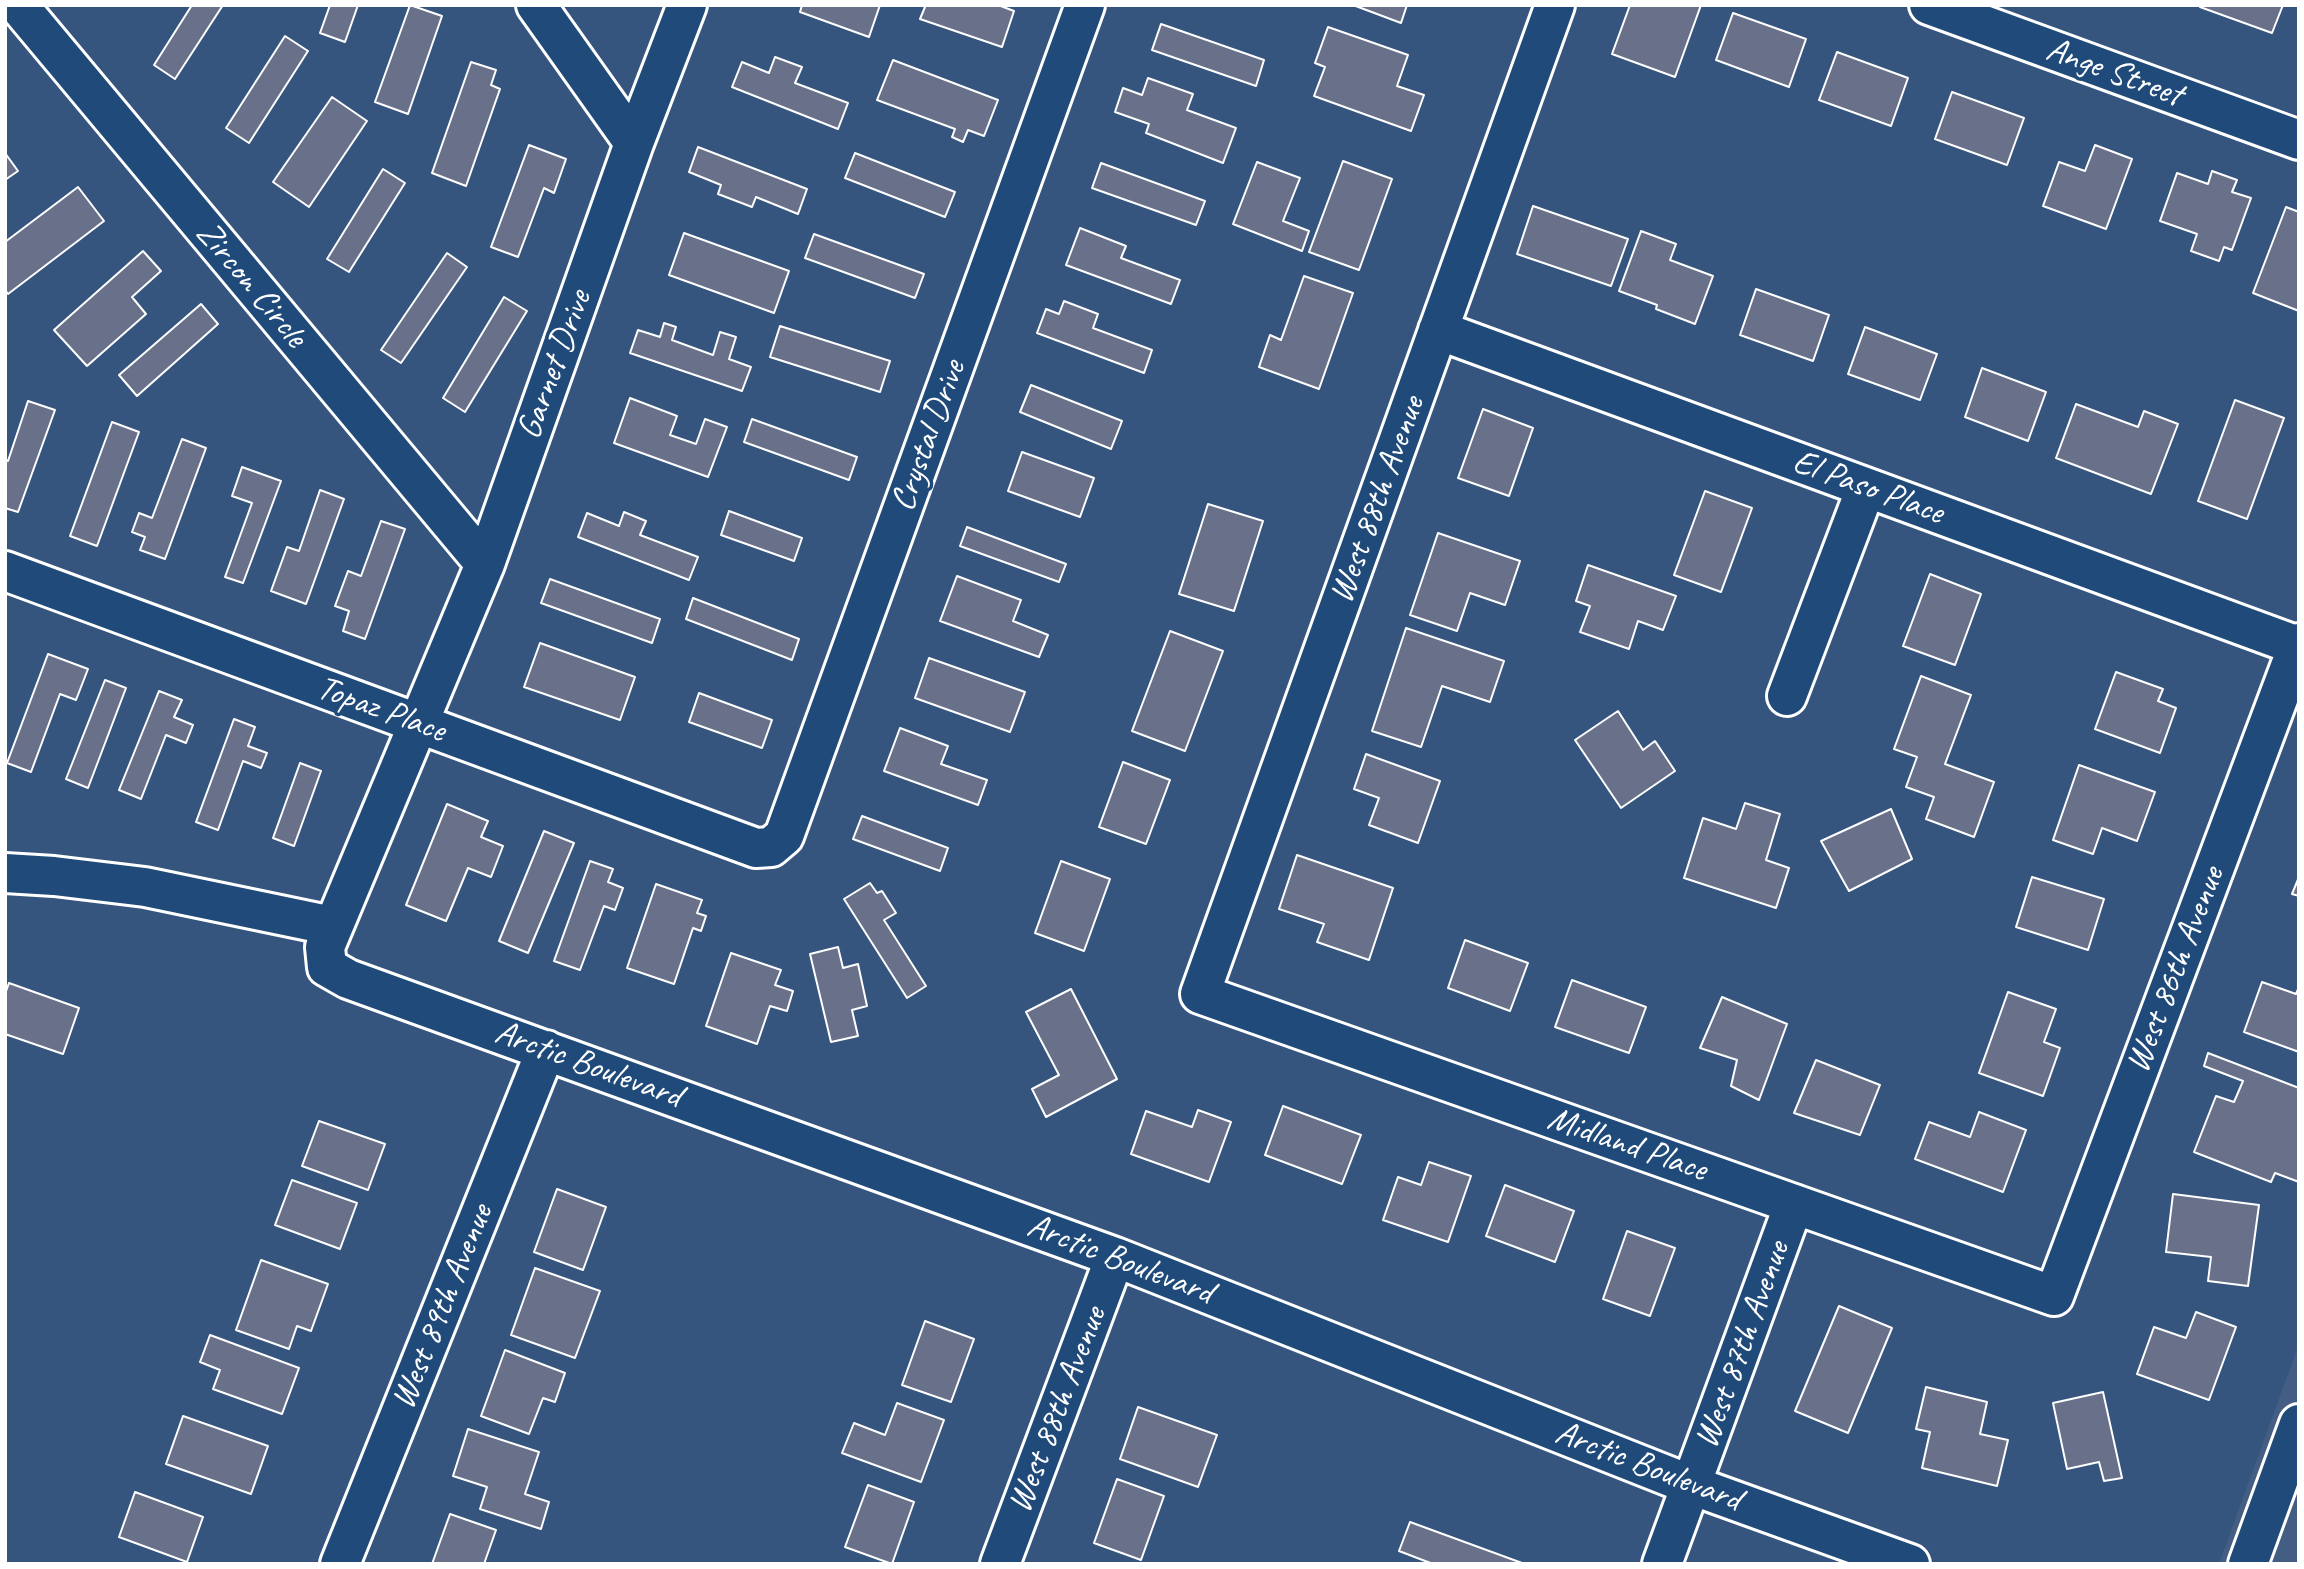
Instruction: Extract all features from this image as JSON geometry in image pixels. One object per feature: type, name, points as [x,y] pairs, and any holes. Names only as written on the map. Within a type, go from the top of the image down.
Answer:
[{"type":"street","name":"Zircon Circle","points":[[18,5],[485,564]]},
{"type":"street","points":[[536,5],[634,144]]},
{"type":"street","name":"Garnet Drive","points":[[327,967],[325,947],[485,564],[634,144],[687,5]]},
{"type":"street","name":"Crystal Drive","points":[[763,862],[771,848],[784,836],[1085,5]]},
{"type":"street","name":"West 88th Avenue","points":[[1200,994],[1555,5]]},
{"type":"street","name":"Ange Street","points":[[1929,5],[2299,140]]},
{"type":"street","name":"El Paso Place","points":[[1438,331],[2298,645]]},
{"type":"street","points":[[1787,695],[1866,488]]},
{"type":"street","name":"Topaz Place","points":[[5,571],[417,723],[763,862]]},
{"type":"street","name":"West 86th Avenue","points":[[2054,1297],[2298,645]]},
{"type":"street","points":[[5,873],[145,887],[333,926]]},
{"type":"street","name":"Arctic Boulevard","points":[[327,967],[348,979],[1115,1257],[1691,1485],[1910,1564]]},
{"type":"street","name":"Midland Place","points":[[1200,994],[2054,1297]]},
{"type":"street","name":"West 89th Avenue","points":[[340,1564],[547,1050]]},
{"type":"street","name":"West 87th Avenue","points":[[1662,1564],[1794,1204]]},
{"type":"street","name":"West 88th Avenue","points":[[1000,1564],[1115,1257]]},
{"type":"street","points":[[2248,1564],[2299,1424]]},
{"type":"shaded area","points":[[2299,1344],[2299,1564],[2219,1564]]},
{"type":"building","points":[[192,5],[223,5],[175,79],[154,65]]},
{"type":"building","points":[[330,5],[358,5],[345,42],[320,33]]},
{"type":"building","points":[[410,5],[442,16],[408,114],[375,102]]},
{"type":"building","points":[[802,5],[880,5],[869,37],[800,12]]},
{"type":"building","points":[[921,5],[998,5],[1014,11],[1002,47],[920,19],[925,7]]},
{"type":"building","points":[[1353,5],[1407,5],[1401,23]]},
{"type":"building","points":[[1630,5],[1701,5],[1675,77],[1612,54]]},
{"type":"building","points":[[2283,5],[2272,33],[2200,7]]},
{"type":"building","points":[[1733,13],[1806,39],[1789,87],[1716,60]]},
{"type":"building","points":[[1161,24],[1264,60],[1256,86],[1152,50]]},
{"type":"building","points":[[1328,27],[1408,55],[1397,86],[1424,95],[1411,131],[1314,96],[1325,67],[1315,63]]},
{"type":"building","points":[[285,36],[308,51],[249,143],[226,128]]},
{"type":"building","points":[[1837,52],[1908,78],[1891,126],[1819,100]]},
{"type":"building","points":[[775,57],[802,67],[795,83],[848,103],[838,129],[732,87],[742,62],[769,73]]},
{"type":"building","points":[[893,60],[998,100],[984,136],[968,130],[963,142],[952,137],[955,129],[877,100]]},
{"type":"building","points":[[471,62],[496,70],[491,85],[500,89],[466,186],[432,173]]},
{"type":"building","points":[[1148,78],[1193,94],[1187,110],[1236,128],[1223,163],[1146,133],[1149,124],[1115,112],[1123,88],[1142,95]]},
{"type":"building","points":[[1952,92],[2024,118],[2007,165],[1935,139]]},
{"type":"building","points":[[332,97],[367,121],[309,207],[273,182]]},
{"type":"building","points":[[529,145],[566,159],[554,193],[544,188],[518,257],[491,247]]},
{"type":"building","points":[[2095,145],[2132,159],[2106,229],[2043,206],[2059,162],[2085,171]]},
{"type":"building","points":[[698,147],[807,189],[798,214],[756,197],[752,207],[718,194],[721,185],[689,172]]},
{"type":"building","points":[[5,153],[18,171],[5,180]]},
{"type":"building","points":[[855,153],[955,192],[945,217],[845,178]]},
{"type":"building","points":[[1343,161],[1392,179],[1359,270],[1309,252]]},
{"type":"building","points":[[1257,162],[1300,178],[1283,221],[1309,231],[1302,251],[1233,224]]},
{"type":"building","points":[[1101,163],[1205,201],[1196,225],[1092,188]]},
{"type":"building","points":[[383,169],[405,183],[349,272],[327,259]]},
{"type":"building","points":[[2212,171],[2237,180],[2232,192],[2251,198],[2232,250],[2224,247],[2219,261],[2191,251],[2197,234],[2160,221],[2177,173],[2208,184]]},
{"type":"building","points":[[78,187],[104,221],[8,294],[5,290],[5,242]]},
{"type":"building","points":[[1533,206],[1628,239],[1611,286],[1517,254]]},
{"type":"building","points":[[2286,207],[2299,212],[2299,311],[2253,293]]},
{"type":"building","points":[[1080,228],[1126,246],[1121,258],[1180,280],[1171,304],[1066,265]]},
{"type":"building","points":[[1641,231],[1676,244],[1670,260],[1713,276],[1695,324],[1656,309],[1657,305],[1619,291]]},
{"type":"building","points":[[684,233],[789,271],[774,313],[669,275]]},
{"type":"building","points":[[814,234],[924,274],[915,298],[805,258]]},
{"type":"building","points":[[143,251],[161,271],[132,297],[146,314],[87,366],[54,330]]},
{"type":"building","points":[[447,253],[467,267],[401,363],[381,350]]},
{"type":"building","points":[[1304,276],[1353,293],[1319,389],[1259,367],[1270,335],[1281,340]]},
{"type":"building","points":[[1756,289],[1829,315],[1813,361],[1740,335]]},
{"type":"building","points":[[504,297],[527,311],[465,412],[443,398]]},
{"type":"building","points":[[1064,301],[1098,314],[1093,328],[1152,350],[1144,373],[1037,333],[1046,309],[1059,314]]},
{"type":"building","points":[[201,304],[218,324],[137,396],[119,375]]},
{"type":"building","points":[[664,323],[676,327],[672,340],[713,355],[720,332],[736,337],[729,359],[751,367],[742,391],[630,353],[638,330],[660,337]]},
{"type":"building","points":[[780,326],[890,361],[880,392],[770,357]]},
{"type":"building","points":[[1865,327],[1937,354],[1920,400],[1848,374]]},
{"type":"building","points":[[1982,368],[2046,392],[2028,441],[1965,417]]},
{"type":"building","points":[[1031,385],[1122,421],[1111,449],[1020,412]]},
{"type":"building","points":[[630,398],[677,416],[670,435],[696,444],[705,419],[727,427],[708,477],[614,443]]},
{"type":"building","points":[[2235,400],[2284,418],[2247,519],[2198,501]]},
{"type":"building","points":[[28,401],[55,410],[18,512],[5,508],[5,460],[8,461]]},
{"type":"building","points":[[2076,404],[2138,427],[2144,411],[2178,424],[2151,494],[2056,458]]},
{"type":"building","points":[[1483,409],[1533,428],[1509,496],[1458,478]]},
{"type":"building","points":[[752,419],[857,457],[849,480],[744,442]]},
{"type":"building","points":[[112,422],[139,432],[97,546],[70,536]]},
{"type":"building","points":[[182,439],[206,448],[165,559],[140,550],[145,537],[132,532],[139,513],[152,518]]},
{"type":"building","points":[[1022,452],[1094,478],[1080,517],[1008,491]]},
{"type":"building","points":[[242,467],[281,481],[243,583],[225,577],[252,503],[232,496]]},
{"type":"building","points":[[320,490],[344,499],[306,604],[271,591],[287,547],[299,551]]},
{"type":"building","points":[[1705,491],[1752,508],[1721,592],[1674,575]]},
{"type":"building","points":[[1208,504],[1263,521],[1234,611],[1179,594]]},
{"type":"building","points":[[729,511],[802,538],[794,561],[721,535]]},
{"type":"building","points":[[624,512],[646,521],[640,535],[698,557],[689,580],[578,537],[587,513],[619,526]]},
{"type":"building","points":[[381,521],[405,529],[365,639],[343,631],[349,611],[335,606],[348,571],[361,576]]},
{"type":"building","points":[[967,527],[1066,564],[1059,582],[960,546]]},
{"type":"building","points":[[1438,533],[1520,561],[1505,605],[1470,593],[1457,631],[1410,615]]},
{"type":"building","points":[[1588,565],[1676,596],[1663,630],[1638,621],[1629,649],[1580,632],[1590,606],[1576,601]]},
{"type":"building","points":[[1930,574],[1981,594],[1955,665],[1903,646]]},
{"type":"building","points":[[957,576],[1021,600],[1013,621],[1048,635],[1039,657],[940,621]]},
{"type":"building","points":[[550,579],[660,619],[652,643],[541,603]]},
{"type":"building","points":[[693,598],[799,639],[792,660],[686,619]]},
{"type":"building","points":[[1406,628],[1504,661],[1490,702],[1442,686],[1421,747],[1372,731]]},
{"type":"building","points":[[1170,631],[1223,651],[1185,751],[1132,731]]},
{"type":"building","points":[[540,643],[635,677],[620,720],[524,687]]},
{"type":"building","points":[[48,654],[88,669],[76,700],[60,694],[31,772],[7,763]]},
{"type":"building","points":[[929,658],[1025,692],[1010,732],[915,698]]},
{"type":"building","points":[[2116,672],[2163,689],[2158,701],[2176,708],[2160,753],[2095,729]]},
{"type":"building","points":[[1921,676],[1971,695],[1945,764],[1994,782],[1974,837],[1926,819],[1934,797],[1906,787],[1917,757],[1894,749]]},
{"type":"building","points":[[105,680],[126,688],[88,788],[66,779]]},
{"type":"building","points":[[159,691],[182,700],[174,717],[193,725],[186,743],[166,735],[141,799],[119,790]]},
{"type":"building","points":[[699,693],[772,720],[762,748],[689,722]]},
{"type":"building","points":[[1618,711],[1643,750],[1655,741],[1675,771],[1621,808],[1575,740]]},
{"type":"building","points":[[234,719],[255,727],[248,746],[267,753],[261,768],[243,761],[218,830],[196,822]]},
{"type":"building","points":[[900,728],[948,746],[941,764],[987,780],[978,805],[884,771]]},
{"type":"building","points":[[1366,754],[1440,781],[1418,843],[1369,825],[1379,798],[1354,789]]},
{"type":"building","points":[[1123,762],[1170,780],[1146,844],[1099,827]]},
{"type":"building","points":[[300,763],[321,771],[294,846],[273,838]]},
{"type":"building","points":[[2079,765],[2155,792],[2137,841],[2102,828],[2093,854],[2053,840]]},
{"type":"building","points":[[1745,803],[1780,814],[1766,860],[1789,868],[1776,908],[1684,878],[1703,818],[1736,829]]},
{"type":"building","points":[[447,804],[488,821],[481,837],[503,846],[491,877],[468,868],[446,921],[406,905]]},
{"type":"building","points":[[1891,809],[1912,859],[1849,891],[1821,841]]},
{"type":"building","points":[[862,816],[948,848],[940,871],[853,839]]},
{"type":"building","points":[[544,831],[574,843],[528,953],[499,941]]},
{"type":"building","points":[[1297,855],[1393,888],[1369,960],[1317,942],[1324,924],[1279,909]]},
{"type":"building","points":[[590,861],[613,869],[608,882],[623,888],[615,910],[604,906],[580,970],[554,961]]},
{"type":"building","points":[[1061,861],[1110,879],[1084,951],[1035,933]]},
{"type":"building","points":[[2032,877],[2104,899],[2088,950],[2016,927]]},
{"type":"building","points":[[2299,877],[2299,896],[2292,894]]},
{"type":"building","points":[[870,883],[877,893],[882,891],[896,913],[884,920],[926,986],[907,998],[844,899]]},
{"type":"building","points":[[656,884],[702,900],[697,913],[706,916],[701,931],[693,928],[674,984],[627,968]]},
{"type":"building","points":[[1465,940],[1528,963],[1510,1011],[1448,988]]},
{"type":"building","points":[[838,947],[843,968],[858,964],[867,1006],[852,1010],[858,1036],[831,1042],[810,954]]},
{"type":"building","points":[[731,953],[781,970],[775,985],[793,991],[787,1011],[770,1006],[757,1044],[706,1026]]},
{"type":"building","points":[[1572,980],[1646,1007],[1629,1053],[1555,1027]]},
{"type":"building","points":[[2262,982],[2296,994],[2299,987],[2299,1052],[2244,1032]]},
{"type":"building","points":[[9,983],[79,1008],[63,1054],[5,1034],[5,994]]},
{"type":"building","points":[[1071,989],[1117,1079],[1046,1117],[1032,1089],[1059,1075],[1026,1012]]},
{"type":"building","points":[[2008,992],[2056,1009],[2044,1042],[2060,1048],[2043,1096],[1979,1073]]},
{"type":"building","points":[[1722,997],[1787,1024],[1759,1100],[1731,1086],[1737,1060],[1700,1048]]},
{"type":"building","points":[[2208,1053],[2299,1088],[2299,1182],[2275,1173],[2271,1182],[2194,1152],[2216,1096],[2234,1102],[2243,1081],[2204,1066]]},
{"type":"building","points":[[1816,1060],[1880,1085],[1860,1135],[1794,1113]]},
{"type":"building","points":[[1283,1106],[1361,1135],[1342,1184],[1265,1155]]},
{"type":"building","points":[[1198,1110],[1231,1122],[1209,1182],[1131,1154],[1146,1111],[1192,1127]]},
{"type":"building","points":[[1979,1112],[2026,1130],[2003,1192],[1915,1159],[1929,1122],[1970,1137]]},
{"type":"building","points":[[319,1121],[385,1144],[368,1190],[302,1166]]},
{"type":"building","points":[[1429,1162],[1471,1176],[1448,1242],[1383,1220],[1398,1177],[1421,1185]]},
{"type":"building","points":[[292,1180],[357,1203],[340,1249],[275,1225]]},
{"type":"building","points":[[1505,1185],[1574,1211],[1555,1262],[1486,1236]]},
{"type":"building","points":[[557,1189],[606,1207],[583,1270],[534,1252]]},
{"type":"building","points":[[2173,1194],[2259,1205],[2248,1286],[2208,1281],[2211,1257],[2166,1252]]},
{"type":"building","points":[[1627,1231],[1675,1248],[1650,1316],[1603,1299]]},
{"type":"building","points":[[261,1260],[328,1284],[311,1331],[297,1326],[289,1349],[236,1330]]},
{"type":"building","points":[[535,1268],[600,1291],[575,1358],[511,1335]]},
{"type":"building","points":[[1839,1306],[1892,1328],[1848,1433],[1795,1411]]},
{"type":"building","points":[[2196,1312],[2236,1327],[2209,1400],[2137,1374],[2154,1327],[2186,1338]]},
{"type":"building","points":[[925,1321],[974,1339],[951,1402],[902,1385]]},
{"type":"building","points":[[210,1335],[299,1368],[282,1414],[213,1389],[220,1370],[200,1362]]},
{"type":"building","points":[[505,1350],[565,1373],[555,1402],[543,1398],[529,1434],[481,1416]]},
{"type":"building","points":[[1926,1387],[1987,1402],[1980,1434],[2008,1440],[1997,1486],[1922,1468],[1930,1432],[1916,1429]]},
{"type":"building","points":[[2103,1392],[2122,1478],[2104,1481],[2099,1462],[2067,1469],[2053,1403]]},
{"type":"building","points":[[897,1403],[944,1420],[921,1482],[842,1453],[854,1423],[885,1435]]},
{"type":"building","points":[[1138,1407],[1217,1435],[1198,1487],[1120,1459]]},
{"type":"building","points":[[183,1416],[268,1446],[251,1494],[166,1464]]},
{"type":"building","points":[[468,1429],[539,1452],[525,1494],[549,1502],[541,1529],[480,1509],[487,1487],[453,1476]]},
{"type":"building","points":[[1117,1479],[1164,1496],[1141,1560],[1094,1543]]},
{"type":"building","points":[[868,1485],[914,1502],[892,1564],[845,1547]]},
{"type":"building","points":[[135,1492],[203,1517],[187,1562],[119,1537]]},
{"type":"building","points":[[450,1514],[496,1530],[484,1564],[432,1564]]},
{"type":"building","points":[[1410,1522],[1522,1563],[1433,1564],[1399,1551]]}]
